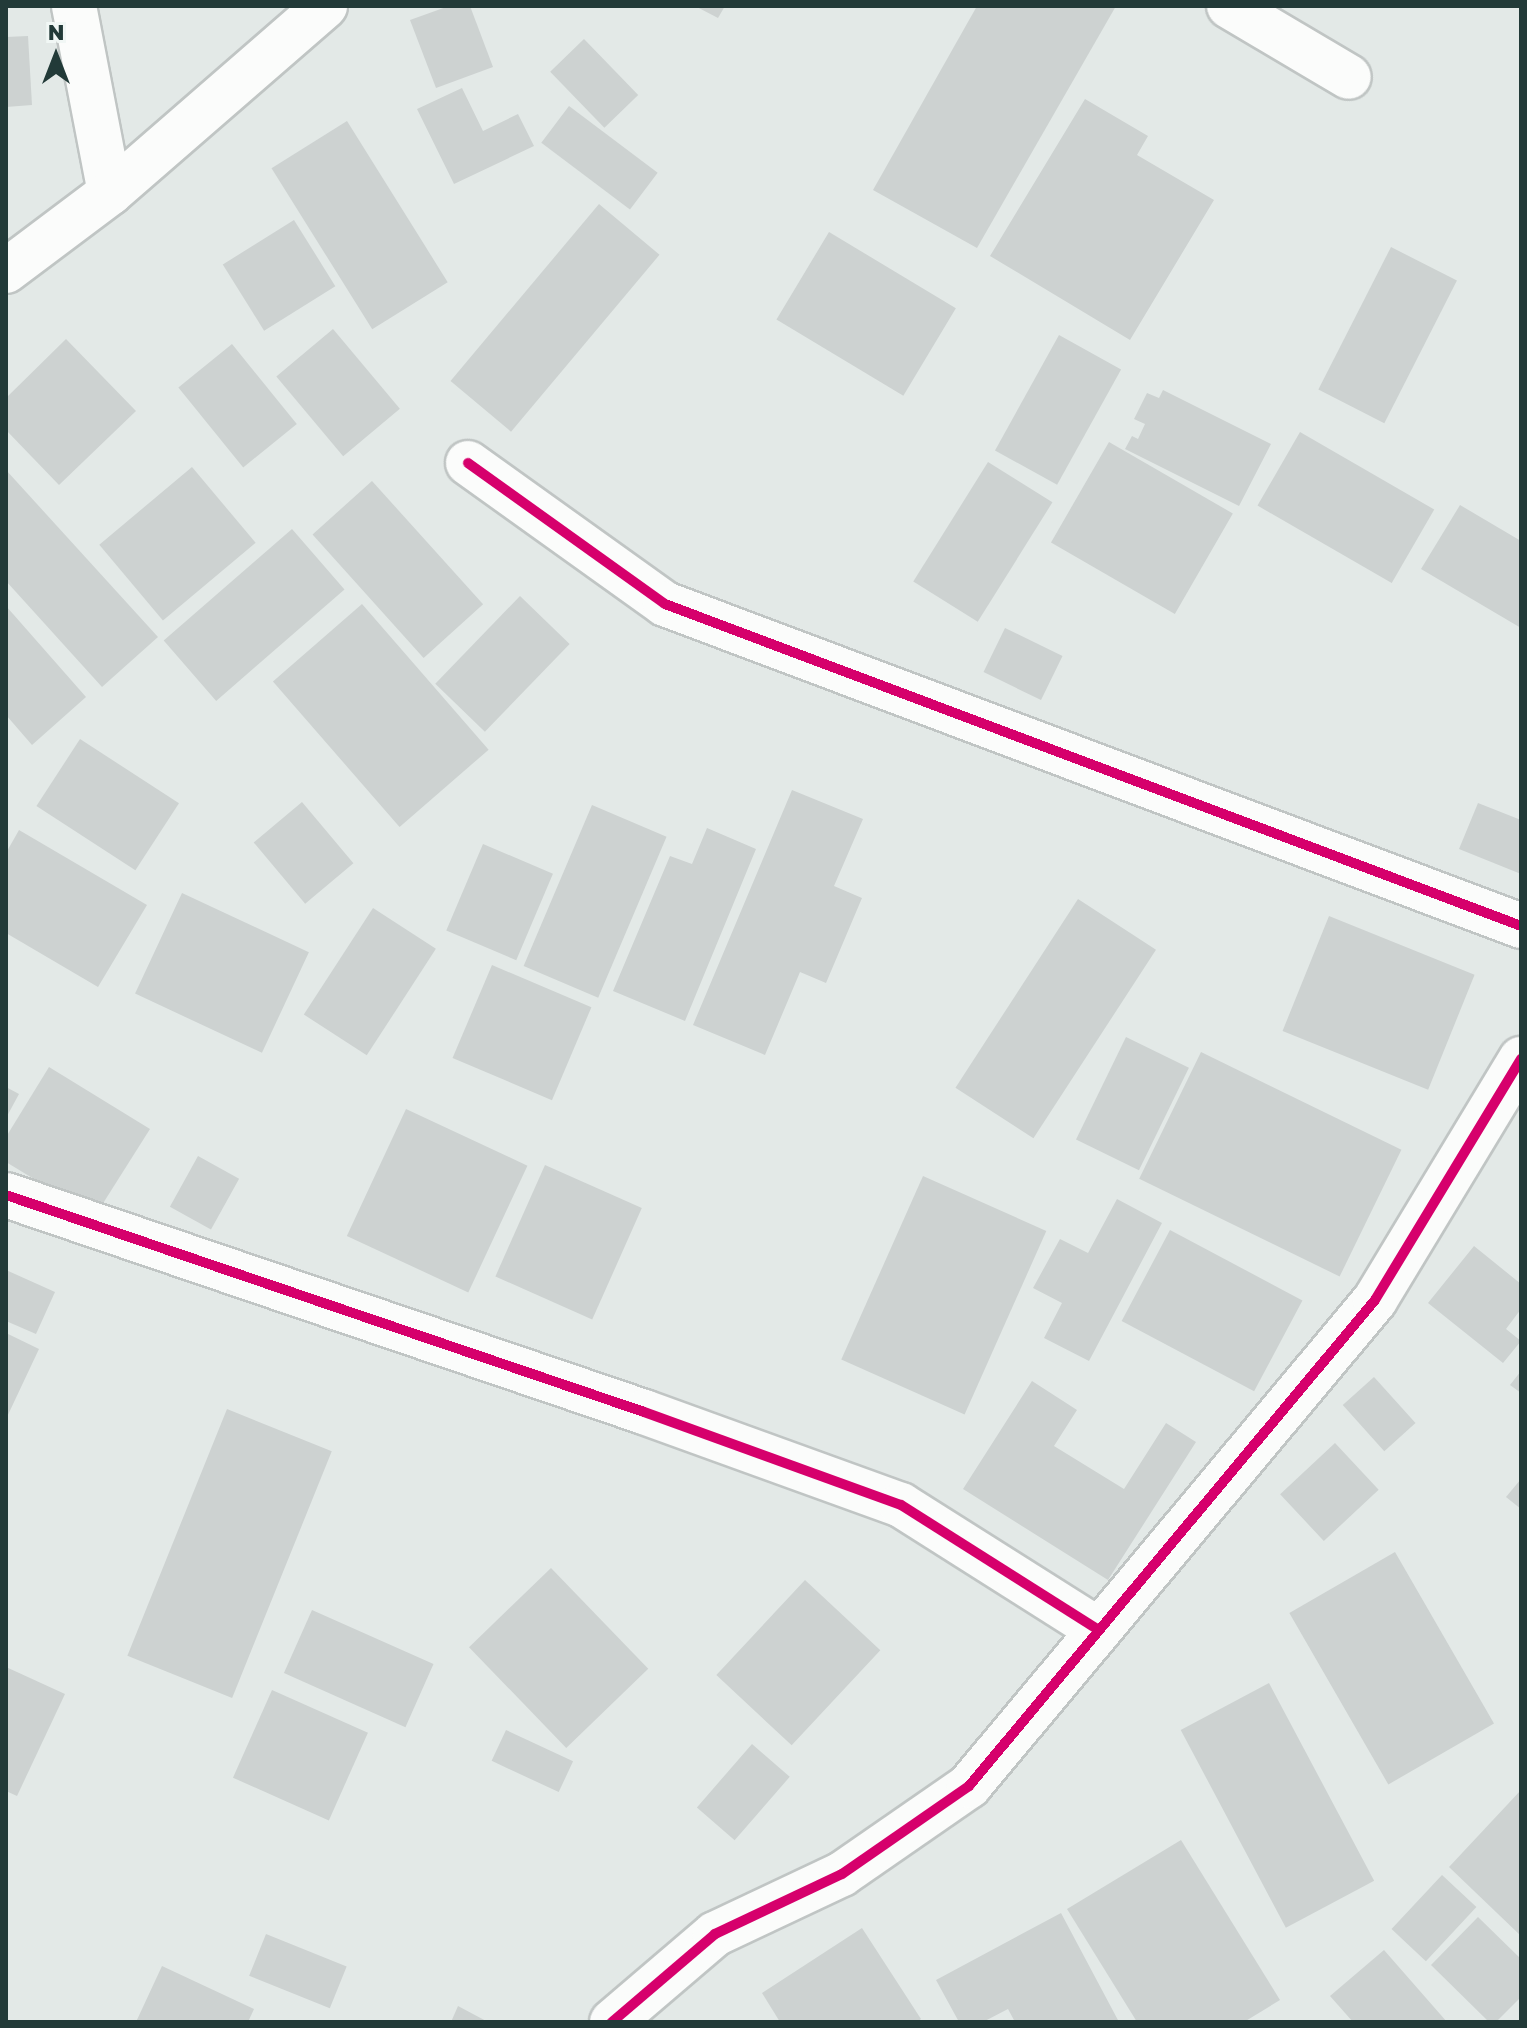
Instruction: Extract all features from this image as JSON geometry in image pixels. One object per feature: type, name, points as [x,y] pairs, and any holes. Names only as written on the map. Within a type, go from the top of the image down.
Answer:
[{"type":"street","points":[[74,6],[110,193]]},
{"type":"street","points":[[6,271],[110,193],[325,6]]},
{"type":"street","points":[[1229,6],[1349,77]]},
{"type":"street","points":[[468,463],[665,604],[1521,926]]},
{"type":"street","points":[[612,2022],[715,1934],[842,1874],[969,1786],[1375,1300],[1521,1059]]},
{"type":"street","points":[[6,1195],[644,1412],[901,1505],[1099,1630]]},
{"type":"building","points":[[449,6],[470,6],[493,67],[436,88],[410,20]]},
{"type":"building","points":[[695,6],[725,6],[718,18]]},
{"type":"building","points":[[977,6],[1116,6],[977,248],[873,190]]},
{"type":"building","points":[[28,36],[32,105],[6,107],[6,37]]},
{"type":"building","points":[[584,39],[638,95],[604,128],[550,72]]},
{"type":"building","points":[[462,88],[483,131],[518,114],[534,146],[454,184],[417,109]]},
{"type":"building","points":[[1085,99],[1148,136],[1137,155],[1214,200],[1130,340],[990,256]]},
{"type":"building","points":[[569,106],[658,173],[630,210],[541,143]]},
{"type":"building","points":[[347,121],[448,282],[372,329],[272,168]]},
{"type":"building","points":[[599,204],[660,255],[511,432],[451,381]]},
{"type":"building","points":[[294,220],[335,286],[264,331],[223,265]]},
{"type":"building","points":[[829,232],[956,308],[903,396],[776,319]]},
{"type":"building","points":[[1391,247],[1457,281],[1384,423],[1318,390]]},
{"type":"building","points":[[333,329],[400,409],[343,456],[276,377]]},
{"type":"building","points":[[1059,335],[1121,369],[1057,485],[995,450]]},
{"type":"building","points":[[66,339],[136,411],[59,485],[6,430],[6,398]]},
{"type":"building","points":[[232,344],[297,424],[243,467],[178,387]]},
{"type":"building","points":[[1163,390],[1271,444],[1239,506],[1125,449],[1132,436],[1138,439],[1145,424],[1134,419],[1147,393],[1159,398]]},
{"type":"building","points":[[1300,432],[1434,510],[1392,583],[1258,506]]},
{"type":"building","points":[[1109,442],[1233,514],[1175,614],[1051,542]]},
{"type":"building","points":[[988,462],[1052,502],[978,622],[913,582]]},
{"type":"building","points":[[192,467],[256,543],[163,621],[99,545]]},
{"type":"building","points":[[6,470],[158,637],[102,687],[6,581]]},
{"type":"building","points":[[372,481],[483,604],[424,658],[313,535]]},
{"type":"building","points":[[1460,505],[1521,541],[1521,628],[1421,569]]},
{"type":"building","points":[[292,529],[344,589],[216,701],[164,641]]},
{"type":"building","points":[[520,596],[570,644],[485,732],[435,684]]},
{"type":"building","points":[[362,604],[489,750],[400,827],[273,681]]},
{"type":"building","points":[[6,606],[86,697],[32,745],[6,715]]},
{"type":"building","points":[[1005,628],[1063,656],[1041,700],[984,672]]},
{"type":"building","points":[[80,739],[179,803],[135,870],[36,806]]},
{"type":"building","points":[[792,790],[863,819],[834,886],[862,898],[826,983],[800,972],[765,1055],[693,1025]]},
{"type":"building","points":[[302,802],[353,863],[305,904],[254,842]]},
{"type":"building","points":[[1478,803],[1521,820],[1521,874],[1459,849]]},
{"type":"building","points":[[592,805],[667,837],[598,998],[524,966]]},
{"type":"building","points":[[707,828],[756,849],[685,1021],[613,991],[670,856],[692,864]]},
{"type":"building","points":[[19,830],[147,905],[98,987],[6,933],[6,853]]},
{"type":"building","points":[[483,844],[553,874],[516,960],[446,931]]},
{"type":"building","points":[[182,893],[309,952],[262,1053],[135,994]]},
{"type":"building","points":[[1078,899],[1156,950],[1033,1138],[955,1088]]},
{"type":"building","points":[[373,908],[436,949],[367,1055],[304,1015]]},
{"type":"building","points":[[1329,916],[1475,975],[1428,1090],[1283,1031]]},
{"type":"building","points":[[492,965],[591,1007],[552,1100],[453,1058]]},
{"type":"building","points":[[1126,1037],[1189,1068],[1139,1170],[1076,1139]]},
{"type":"building","points":[[1201,1052],[1401,1150],[1340,1276],[1139,1179]]},
{"type":"building","points":[[49,1067],[150,1129],[95,1216],[6,1162],[6,1137]]},
{"type":"building","points":[[6,1087],[19,1094],[6,1118]]},
{"type":"building","points":[[406,1109],[527,1166],[468,1293],[347,1236]]},
{"type":"building","points":[[198,1156],[239,1179],[211,1230],[170,1207]]},
{"type":"building","points":[[545,1165],[642,1208],[592,1320],[495,1276]]},
{"type":"building","points":[[923,1176],[1046,1231],[965,1415],[841,1360]]},
{"type":"building","points":[[1117,1199],[1162,1223],[1089,1361],[1044,1338],[1062,1303],[1033,1288],[1060,1239],[1088,1253]]},
{"type":"building","points":[[1170,1230],[1302,1300],[1254,1391],[1122,1321]]},
{"type":"building","points":[[1474,1246],[1521,1284],[1521,1309],[1506,1329],[1521,1341],[1503,1363],[1428,1303]]},
{"type":"building","points":[[6,1270],[55,1292],[36,1334],[6,1321]]},
{"type":"building","points":[[6,1333],[39,1349],[6,1419]]},
{"type":"building","points":[[1521,1371],[1521,1393],[1510,1385]]},
{"type":"building","points":[[1374,1377],[1415,1423],[1384,1451],[1343,1405]]},
{"type":"building","points":[[1032,1381],[1077,1410],[1054,1446],[1124,1489],[1166,1423],[1196,1442],[1108,1580],[963,1489]]},
{"type":"building","points":[[227,1409],[332,1451],[232,1698],[127,1656]]},
{"type":"building","points":[[1335,1443],[1379,1490],[1324,1541],[1280,1494]]},
{"type":"building","points":[[1521,1479],[1521,1509],[1506,1497]]},
{"type":"building","points":[[1395,1552],[1494,1723],[1388,1784],[1289,1613]]},
{"type":"building","points":[[551,1568],[648,1669],[566,1748],[469,1647]]},
{"type":"building","points":[[805,1580],[880,1650],[792,1745],[716,1675]]},
{"type":"building","points":[[312,1610],[434,1664],[405,1727],[284,1673]]},
{"type":"building","points":[[6,1667],[65,1694],[17,1796],[6,1791]]},
{"type":"building","points":[[1269,1683],[1374,1881],[1286,1928],[1181,1730]]},
{"type":"building","points":[[272,1690],[368,1733],[329,1820],[233,1778]]},
{"type":"building","points":[[506,1730],[573,1761],[559,1792],[492,1761]]},
{"type":"building","points":[[752,1744],[790,1777],[735,1840],[697,1807]]},
{"type":"building","points":[[1521,1790],[1521,1936],[1449,1867]]},
{"type":"building","points":[[1181,1840],[1280,2000],[1244,2022],[1137,2022],[1067,1909]]},
{"type":"building","points":[[1442,1875],[1476,1907],[1426,1961],[1392,1929]]},
{"type":"building","points":[[1061,1913],[1119,2022],[1015,2022],[1008,2009],[983,2022],[959,2022],[936,1980]]},
{"type":"building","points":[[1478,1917],[1521,1959],[1521,1997],[1496,2022],[1489,2022],[1431,1965]]},
{"type":"building","points":[[862,1928],[921,2019],[917,2022],[780,2022],[762,1993]]},
{"type":"building","points":[[266,1934],[347,1967],[330,2008],[249,1976]]},
{"type":"building","points":[[1384,1950],[1447,2022],[1353,2022],[1330,1996]]},
{"type":"building","points":[[162,1966],[254,2009],[248,2022],[136,2022]]},
{"type":"building","points":[[458,2006],[488,2022],[451,2022]]},
{"type":"cycle path","points":[[468,463],[665,604],[1521,926]]},
{"type":"cycle path","points":[[612,2022],[715,1934],[842,1874],[969,1786],[1375,1300],[1521,1059]]},
{"type":"cycle path","points":[[6,1195],[644,1412],[901,1505],[1099,1630]]}]
